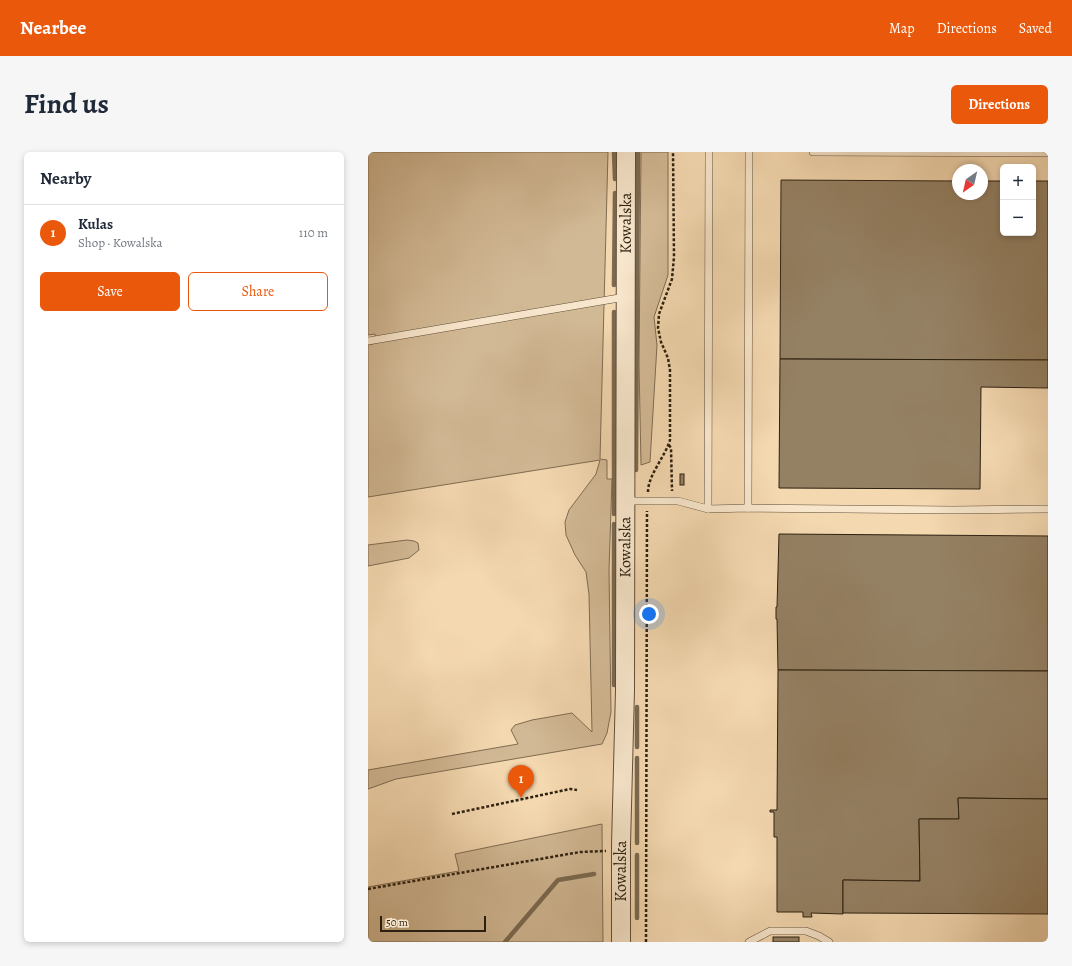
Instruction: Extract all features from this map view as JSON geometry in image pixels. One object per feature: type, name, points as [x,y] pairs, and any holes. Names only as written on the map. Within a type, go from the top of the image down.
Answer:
[{"type":"street","name":"Kowalska","points":[[621,942],[621,851],[625,690],[624,501],[626,152]]},
{"type":"lane","points":[[708,509],[709,152]]},
{"type":"lane","points":[[748,508],[749,152]]},
{"type":"lane","points":[[813,152],[1048,153]]},
{"type":"lane","points":[[368,341],[625,297]]},
{"type":"lane","points":[[624,501],[678,501],[708,509],[1048,509]]},
{"type":"lane","points":[[749,942],[770,932],[806,931],[829,942]]},
{"type":"path","points":[[648,492],[652,477],[667,449],[670,440],[670,370],[668,358],[661,342],[658,328],[659,314],[672,279],[674,257],[673,152]]},
{"type":"path","points":[[669,444],[671,448],[672,501]]},
{"type":"path","points":[[646,942],[647,514]]},
{"type":"path","points":[[452,814],[570,789],[577,790]]},
{"type":"path","points":[[368,889],[580,852],[621,851]]},
{"type":"shaded area","points":[[368,152],[608,152],[600,459],[607,460],[607,479],[612,479],[609,570],[611,712],[607,733],[602,744],[396,779],[368,789],[368,770],[518,744],[511,730],[515,725],[532,720],[572,713],[592,732],[589,594],[586,572],[575,555],[566,535],[565,522],[569,510],[596,474],[600,460],[368,497],[368,345],[376,343],[375,334],[368,335]]},
{"type":"shaded area","points":[[641,152],[668,152],[668,275],[654,317],[657,345],[650,462],[641,465],[639,364]]},
{"type":"shaded area","points":[[407,540],[418,543],[419,550],[409,558],[368,566],[368,545]]},
{"type":"shaded area","points":[[602,824],[603,942],[368,942],[368,887],[459,871],[455,854]]},
{"type":"building","points":[[781,180],[952,181],[952,200],[988,200],[988,181],[1000,181],[1000,236],[1036,236],[1036,181],[1048,181],[1048,360],[780,359]]},
{"type":"building","points":[[780,359],[1048,360],[1048,388],[981,387],[980,489],[779,488]]},
{"type":"building","points":[[680,474],[684,474],[684,485],[680,485]]},
{"type":"building","points":[[779,534],[1048,536],[1048,671],[778,670],[776,607]]},
{"type":"building","points":[[778,670],[1048,671],[1048,799],[958,798],[959,819],[919,819],[920,881],[843,880],[843,914],[811,913],[812,917],[803,917],[803,912],[777,912],[777,837],[774,837],[774,812],[770,812],[770,810],[777,810]]},
{"type":"building","points":[[958,798],[1048,799],[1048,914],[843,913],[843,880],[920,881],[919,819],[959,819]]},
{"type":"building","points":[[773,937],[799,937],[799,942],[773,942]]},
{"type":"waterway","points":[[614,152],[615,179]]},
{"type":"waterway","points":[[636,470],[638,152]]},
{"type":"waterway","points":[[614,285],[615,193]]},
{"type":"waterway","points":[[614,312],[614,514]]},
{"type":"waterway","points":[[614,524],[614,685]]},
{"type":"waterway","points":[[637,707],[637,747]]},
{"type":"waterway","points":[[637,758],[637,843]]},
{"type":"waterway","points":[[637,855],[637,918]]},
{"type":"waterway","points":[[505,942],[558,880],[594,874]]},
{"type":"place","name":"Kulas","points":[[521,798]]}]
